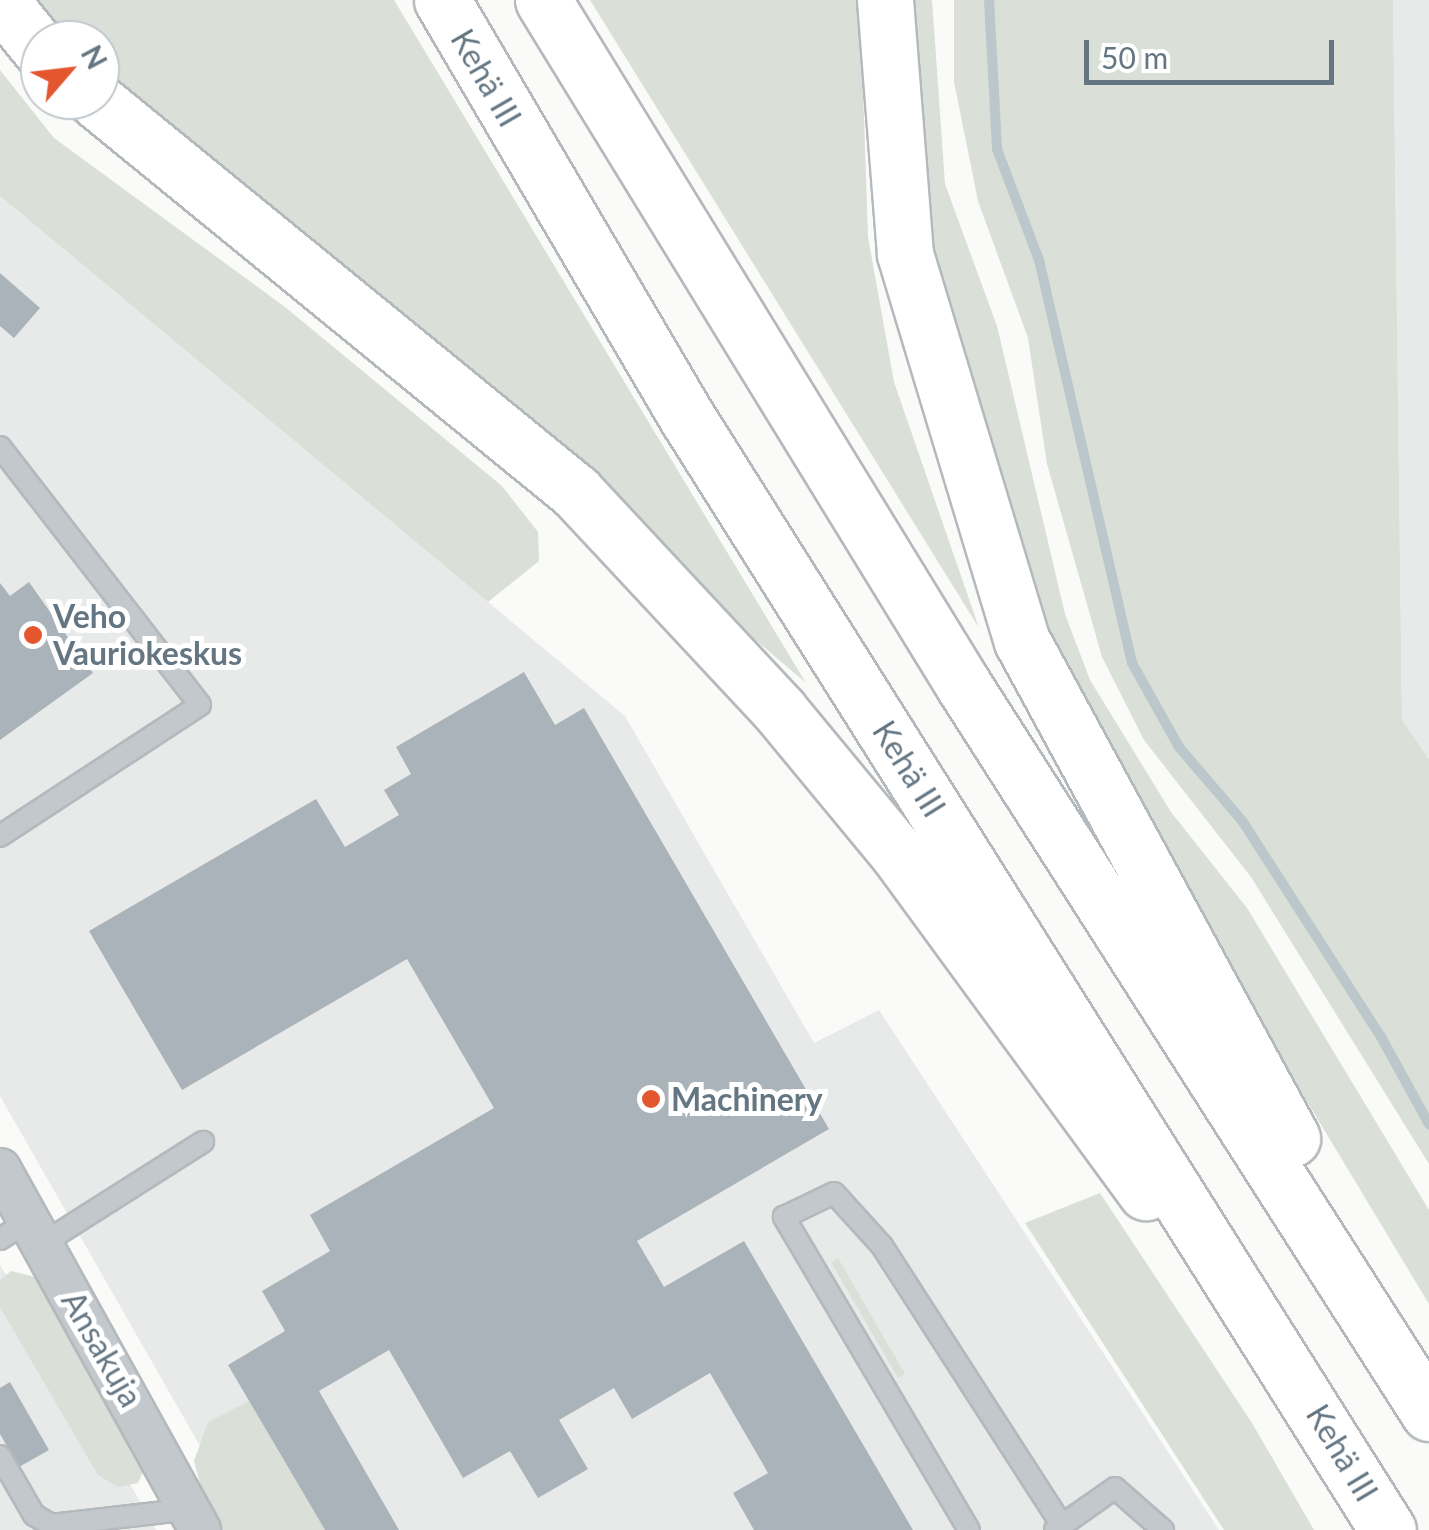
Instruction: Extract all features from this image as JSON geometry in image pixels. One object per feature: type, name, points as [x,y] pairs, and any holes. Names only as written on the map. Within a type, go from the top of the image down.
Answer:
[{"type":"highway","points":[[0,0],[20,24]]},
{"type":"highway","name":"Kehä III","points":[[442,0],[688,420],[1253,1308],[1388,1530]]},
{"type":"highway","points":[[543,0],[964,686],[1378,1327],[1429,1413]]},
{"type":"highway","points":[[885,0],[904,254],[1022,641],[1261,1070],[1378,1327]]},
{"type":"highway","points":[[120,120],[576,492],[780,711],[978,959],[1106,1149],[1253,1308]]},
{"type":"street","name":"Ansakuja","points":[[0,1169],[24,1235],[196,1520]]},
{"type":"lane","points":[[0,448],[200,705],[0,836]]},
{"type":"lane","points":[[24,1235],[202,1142]]},
{"type":"lane","points":[[968,1530],[784,1217],[834,1193],[954,1348],[1058,1527],[1115,1488],[1164,1530]]},
{"type":"lane","points":[[0,1456],[34,1514],[51,1525],[196,1520]]},
{"type":"shaded area","points":[[24,0],[394,0],[806,683],[120,97],[120,20],[42,20]]},
{"type":"shaded area","points":[[590,0],[860,0],[868,237],[894,382],[979,628]]},
{"type":"shaded area","points":[[909,0],[932,0],[945,184],[997,326],[1065,614],[1090,680],[1171,812],[1247,908],[1429,1210],[1429,1304],[1179,889],[1040,625],[954,375],[927,224]]},
{"type":"shaded area","points":[[954,0],[1393,0],[1402,720],[1429,759],[1429,1164],[1251,877],[1144,740],[1102,657],[1047,464],[1028,338],[978,201],[954,82]]},
{"type":"shaded area","points":[[1393,0],[1429,0],[1429,759],[1402,720]]},
{"type":"shaded area","points":[[0,70],[20,95],[20,120],[40,120],[54,138],[285,307],[502,486],[538,532],[539,561],[488,602],[0,196]]},
{"type":"shaded area","points":[[0,196],[625,716],[814,1043],[879,1010],[1219,1530],[248,1530],[0,1096]]},
{"type":"shaded area","points":[[1100,1193],[1252,1423],[1314,1530],[1224,1530],[1025,1223]]},
{"type":"shaded area","points":[[838,1258],[905,1374],[898,1378],[831,1262]]},
{"type":"shaded area","points":[[0,1265],[104,1438],[156,1530],[0,1530]]},
{"type":"shaded area","points":[[11,1271],[39,1278],[145,1468],[138,1483],[118,1487],[98,1475],[0,1307],[0,1280]]},
{"type":"shaded area","points":[[249,1401],[325,1530],[218,1530],[208,1514],[194,1461],[208,1422]]},
{"type":"building","points":[[0,273],[40,308],[14,338],[0,326]]},
{"type":"building","name":"Veho Vauriokeskus","points":[[29,582],[93,673],[0,740],[0,583],[10,596]]},
{"type":"building","name":"Machinery","points":[[524,672],[555,725],[584,708],[829,1129],[637,1241],[664,1287],[744,1241],[913,1530],[754,1530],[733,1493],[768,1473],[710,1373],[632,1419],[614,1388],[559,1420],[588,1469],[538,1498],[510,1451],[463,1478],[389,1350],[319,1391],[399,1530],[325,1530],[228,1365],[285,1331],[262,1291],[330,1251],[310,1215],[494,1108],[407,959],[182,1090],[89,931],[316,799],[345,847],[399,815],[384,790],[411,774],[396,747]]},
{"type":"building","points":[[10,1382],[49,1450],[19,1467],[0,1434],[0,1388]]},
{"type":"waterway","points":[[989,0],[997,149],[1039,260],[1132,663],[1179,747],[1243,822],[1380,1035],[1429,1124]]},
{"type":"place","name":"Veho Vauriokeskus","points":[[33,635]]},
{"type":"place","name":"Machinery","points":[[651,1099]]}]
